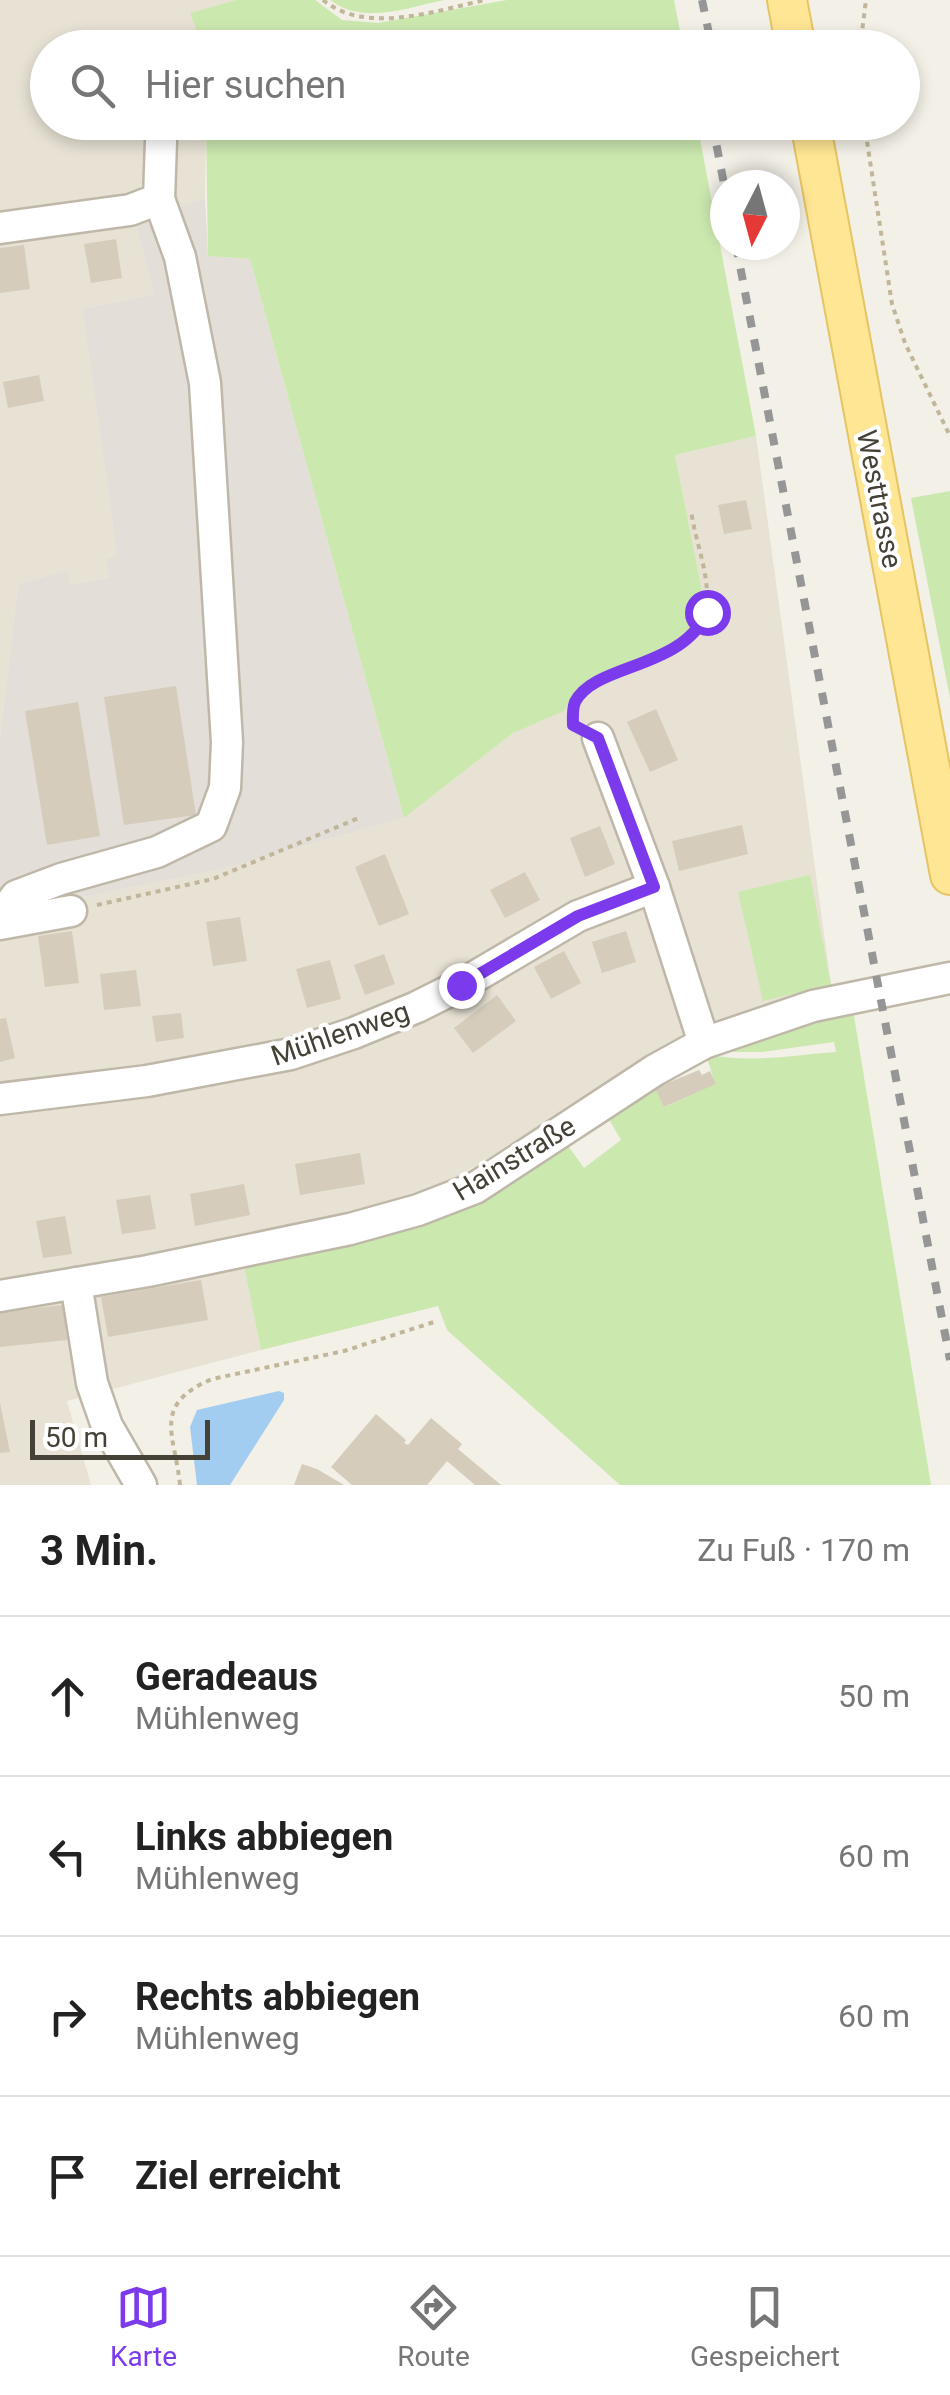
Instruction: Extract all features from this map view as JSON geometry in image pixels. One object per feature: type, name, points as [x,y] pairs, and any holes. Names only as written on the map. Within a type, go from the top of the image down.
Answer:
[{"type":"main road","points":[[787,0],[793,30]]},
{"type":"main road","name":"Westtrasse","points":[[813,140],[950,875]]},
{"type":"street","points":[[0,921],[16,896],[61,878],[157,852],[211,826],[225,788],[227,742],[205,383],[180,257],[159,199],[161,141]]},
{"type":"street","points":[[0,228],[130,210],[159,199]]},
{"type":"street","points":[[598,738],[654,887],[704,1043]]},
{"type":"street","name":"Mühlenweg","points":[[0,1099],[148,1081],[291,1054],[416,1007],[578,916],[654,887]]},
{"type":"street","points":[[0,921],[71,911]]},
{"type":"street","name":"Hainstraße","points":[[0,1296],[332,1232],[418,1210],[476,1188],[655,1070],[704,1043],[813,1006],[950,978]]},
{"type":"street","points":[[76,1284],[92,1383],[106,1426],[141,1485]]},
{"type":"path","points":[[322,0],[346,15],[370,18],[484,0]]},
{"type":"path","points":[[862,30],[866,0]]},
{"type":"path","points":[[867,140],[892,304],[905,343],[950,436]]},
{"type":"path","points":[[598,738],[573,725],[572,711],[583,692],[694,636],[707,612],[707,587],[691,510]]},
{"type":"path","points":[[71,911],[213,879],[362,817]]},
{"type":"path","points":[[180,1485],[171,1422],[174,1405],[194,1386],[212,1378],[344,1351],[437,1320]]},
{"type":"shaded area","points":[[0,0],[236,0],[191,13],[197,30],[30,30],[30,140],[206,140],[205,198],[135,222],[154,294],[82,309],[117,556],[109,577],[71,585],[67,570],[18,584],[0,737]]},
{"type":"shaded area","points":[[205,198],[208,256],[250,259],[404,818],[222,869],[0,914],[0,737],[18,584],[67,570],[71,585],[109,577],[106,559],[117,556],[82,309],[154,294],[135,222]]},
{"type":"shaded area","points":[[756,436],[831,985],[674,1043],[456,1178],[378,1205],[240,1236],[261,1350],[67,1401],[91,1485],[0,1485],[0,914],[222,869],[404,818],[513,733],[563,711],[575,692],[683,639],[698,623],[704,601],[675,455]]},
{"type":"green space","points":[[236,0],[315,0],[342,20],[378,23],[507,0],[674,0],[680,30],[196,30],[190,13]]},
{"type":"green space","points":[[330,0],[444,0],[371,13],[343,8]]},
{"type":"green space","points":[[206,140],[700,140],[710,192],[710,260],[723,260],[756,436],[675,455],[704,601],[698,623],[683,639],[575,692],[564,711],[513,733],[404,818],[250,259],[208,256]]},
{"type":"green space","points":[[950,491],[950,698],[911,498]]},
{"type":"green space","points":[[810,875],[831,985],[763,1001],[738,892]]},
{"type":"green space","points":[[853,1010],[931,1485],[620,1485],[447,1330],[438,1306],[261,1350],[244,1265],[566,1143],[584,1168],[621,1140],[607,1116],[655,1088],[665,1107],[715,1084],[706,1054],[755,1059],[836,1052],[834,1042],[732,1052],[733,1043]]},
{"type":"water","points":[[284,1393],[284,1400],[230,1485],[197,1485],[190,1427],[197,1410]]},
{"type":"building","points":[[116,239],[122,278],[91,283],[84,244]]},
{"type":"building","points":[[24,245],[30,289],[0,293],[0,248]]},
{"type":"building","points":[[39,375],[44,401],[8,408],[3,382]]},
{"type":"building","points":[[746,500],[752,529],[724,534],[718,505]]},
{"type":"building","points":[[176,686],[196,815],[124,825],[104,697]]},
{"type":"building","points":[[78,702],[100,836],[47,845],[25,711]]},
{"type":"building","points":[[656,709],[678,760],[650,772],[627,722]]},
{"type":"building","points":[[742,825],[748,854],[679,871],[672,841]]},
{"type":"building","points":[[600,826],[615,864],[585,877],[570,838]]},
{"type":"building","points":[[385,854],[409,914],[379,926],[355,867]]},
{"type":"building","points":[[525,872],[540,900],[505,918],[490,890]]},
{"type":"building","points":[[240,917],[247,961],[213,966],[206,922]]},
{"type":"building","points":[[72,931],[79,983],[45,987],[38,936]]},
{"type":"building","points":[[626,931],[636,962],[602,973],[592,942]]},
{"type":"building","points":[[564,951],[581,983],[551,999],[534,967]]},
{"type":"building","points":[[384,954],[395,984],[365,995],[354,965]]},
{"type":"building","points":[[330,960],[341,999],[307,1008],[296,969]]},
{"type":"building","points":[[136,970],[141,1006],[104,1010],[100,974]]},
{"type":"building","points":[[497,995],[516,1021],[473,1053],[454,1028]]},
{"type":"building","points":[[181,1013],[184,1038],[156,1042],[152,1016]]},
{"type":"building","points":[[6,1018],[15,1058],[0,1062],[0,1019]]},
{"type":"building","points":[[699,1070],[702,1075],[710,1071],[716,1084],[664,1107],[655,1088]]},
{"type":"building","points":[[360,1153],[365,1184],[300,1195],[295,1164]]},
{"type":"building","points":[[244,1184],[250,1215],[195,1226],[190,1194]]},
{"type":"building","points":[[150,1195],[156,1229],[122,1234],[116,1200]]},
{"type":"building","points":[[65,1216],[72,1254],[43,1258],[36,1221]]},
{"type":"building","points":[[201,1280],[208,1320],[108,1337],[101,1297]]},
{"type":"building","points":[[63,1305],[67,1340],[0,1347],[0,1312]]},
{"type":"building","points":[[0,1403],[10,1452],[0,1453]]},
{"type":"building","points":[[376,1414],[408,1445],[431,1418],[462,1444],[458,1449],[501,1485],[475,1485],[447,1461],[427,1485],[352,1485],[331,1467]]},
{"type":"building","points":[[302,1464],[317,1469],[344,1485],[294,1485]]},
{"type":"railway","points":[[702,0],[708,30]]},
{"type":"railway","points":[[715,140],[721,170]]},
{"type":"railway","points":[[739,260],[950,1360]]},
{"type":"route","points":[[461,985],[578,916],[654,887],[598,738],[573,725],[572,711],[583,692],[596,684],[694,636],[707,612]]}]
